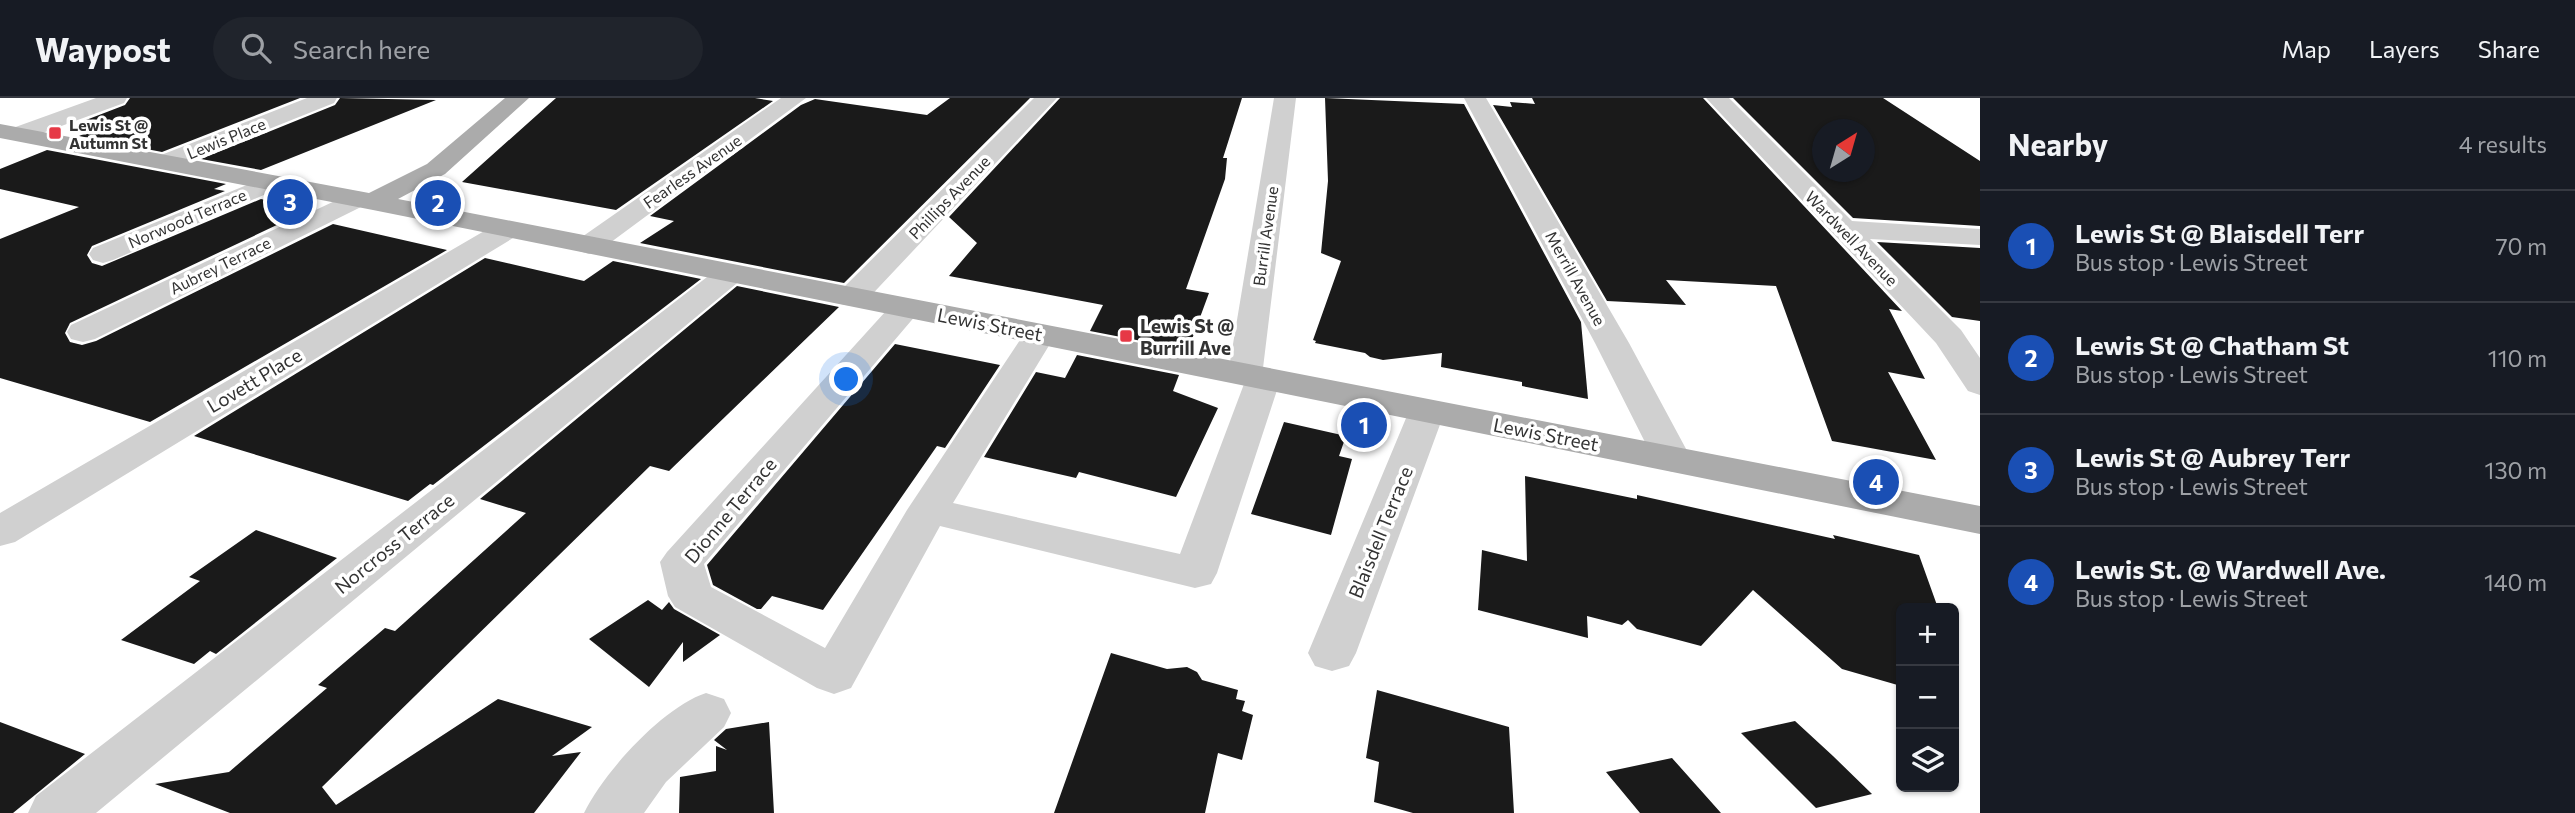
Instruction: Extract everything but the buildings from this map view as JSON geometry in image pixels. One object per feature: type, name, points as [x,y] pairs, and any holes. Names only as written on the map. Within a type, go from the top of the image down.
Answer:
[{"type":"main road","points":[[365,200],[436,169],[518,98]]},
{"type":"main road","name":"Lewis Street","points":[[14,139],[165,162],[365,200],[1980,520]]},
{"type":"street","points":[[14,139],[116,98]]},
{"type":"street","name":"Lewis Place","points":[[165,162],[326,98]]},
{"type":"street","name":"Fearless Avenue","points":[[589,244],[795,98]]},
{"type":"street","name":"Phillips Avenue","points":[[852,297],[1046,98]]},
{"type":"street","name":"Burrill Avenue","points":[[928,510],[1195,573],[1255,377],[1285,98]]},
{"type":"street","name":"Merrill Avenue","points":[[1475,98],[1674,460]]},
{"type":"street","name":"Wardwell Avenue","points":[[1717,98],[1949,337],[1980,384]]},
{"type":"street","name":"Norwood Terrace","points":[[103,254],[271,183]]},
{"type":"street","name":"Aubrey Terrace","points":[[83,332],[365,200]]},
{"type":"street","name":"Lovett Place","points":[[0,532],[508,229]]},
{"type":"street","points":[[1842,229],[1980,237]]},
{"type":"street","name":"Norcross Terrace","points":[[56,813],[731,273]]},
{"type":"street","name":"Dionne Terrace","points":[[906,308],[681,562],[691,596],[834,675],[928,510]]},
{"type":"street","points":[[928,510],[1040,334]]},
{"type":"street","name":"Blaisdell Terrace","points":[[1332,653],[1427,411]]},
{"type":"street","points":[[612,813],[647,766],[706,713]]},
{"type":"place","name":"Lewis St @ Autumn St","points":[[55,133]]},
{"type":"place","name":"Lewis St @ Aubrey Terr","points":[[290,202]]},
{"type":"place","name":"Lewis St @ Chatham St","points":[[438,203]]},
{"type":"place","name":"Lewis St @ Burrill Ave","points":[[1126,336]]},
{"type":"place","name":"Lewis St @ Blaisdell Terr","points":[[1364,425]]},
{"type":"place","name":"Lewis St. @ Wardwell Ave.","points":[[1876,482]]}]
